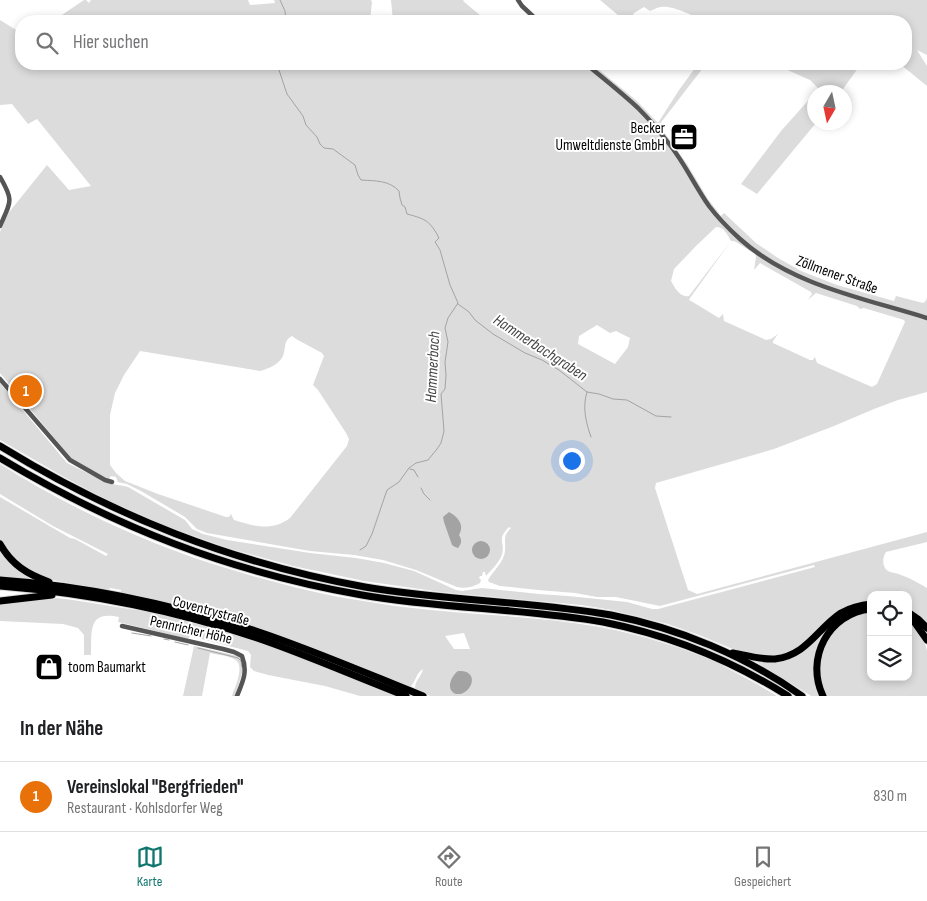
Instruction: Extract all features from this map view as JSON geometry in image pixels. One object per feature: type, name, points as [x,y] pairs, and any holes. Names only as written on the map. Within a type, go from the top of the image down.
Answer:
[{"type":"highway","points":[[0,446],[61,481],[124,513],[181,537],[260,563],[328,580],[379,589],[442,597],[564,608],[612,616],[662,628],[725,652],[761,670],[802,696]]},
{"type":"highway","points":[[0,458],[49,487],[124,524],[179,546],[232,564],[289,580],[361,595],[409,602],[567,617],[626,627],[667,638],[703,651],[757,677],[788,696]]},
{"type":"highway","points":[[0,544],[14,562],[28,573],[65,590]]},
{"type":"highway","points":[[0,580],[65,590],[108,594],[199,614],[256,631],[423,696]]},
{"type":"highway","name":"Coventrystraße","points":[[0,586],[65,590],[198,621],[304,655],[406,696]]},
{"type":"highway","points":[[0,601],[65,590]]},
{"type":"highway","points":[[725,652],[762,659],[775,659],[794,654],[806,646],[842,613],[867,605]]},
{"type":"highway","points":[[823,696],[816,670],[819,652],[824,640],[839,621],[854,613],[867,610]]},
{"type":"highway","points":[[912,615],[927,628]]},
{"type":"highway","points":[[912,621],[927,640]]},
{"type":"street","points":[[518,0],[532,15]]},
{"type":"street","name":"Zöllmener Straße","points":[[593,70],[639,108],[671,146],[720,220],[758,253],[792,273],[822,286],[927,318]]},
{"type":"street","points":[[0,177],[9,192],[10,201],[0,225]]},
{"type":"street","points":[[0,379],[70,460],[112,482]]},
{"type":"street","name":"Pennricher Höhe","points":[[122,626],[223,649],[242,656],[246,665],[237,696]]},
{"type":"shaded area","points":[[84,0],[89,3],[91,0],[248,0],[250,5],[275,3],[274,0],[371,0],[372,2],[371,15],[62,15]]},
{"type":"shaded area","points":[[391,0],[464,0],[480,15],[392,15]]},
{"type":"shaded area","points":[[600,0],[927,0],[927,55],[917,50],[927,66],[927,86],[907,70],[912,70],[912,15],[691,15],[666,7],[658,7],[650,11],[644,7],[633,15],[618,15]]},
{"type":"shaded area","points":[[0,20],[15,29],[15,70],[599,70],[637,101],[658,123],[694,70],[701,70],[659,125],[687,164],[708,199],[721,216],[724,213],[756,243],[801,271],[837,285],[894,301],[896,296],[923,303],[927,298],[927,392],[898,400],[774,449],[656,483],[655,488],[688,590],[697,594],[927,532],[927,542],[886,552],[883,562],[888,571],[899,574],[927,588],[927,625],[912,613],[912,591],[867,591],[867,602],[863,603],[793,652],[769,657],[735,650],[668,624],[612,610],[581,605],[441,592],[364,581],[293,566],[228,548],[164,525],[105,499],[64,477],[0,440],[0,383],[67,463],[111,484],[128,487],[185,520],[192,529],[227,540],[384,563],[414,571],[462,591],[482,588],[568,596],[627,602],[652,609],[815,567],[814,565],[660,606],[616,597],[597,597],[500,586],[488,580],[504,555],[505,536],[511,528],[509,527],[503,535],[501,557],[496,565],[486,576],[485,572],[483,572],[479,578],[481,580],[480,583],[475,586],[460,588],[416,570],[383,560],[310,551],[207,533],[197,529],[185,517],[141,491],[118,482],[116,477],[111,476],[107,480],[72,459],[0,373],[0,232],[6,216],[47,165],[69,190],[91,186],[37,119],[28,124],[12,104],[0,105]],"holes":[[[716,227],[721,228],[731,241],[689,296],[680,294],[671,281],[674,269]],[[731,241],[755,254],[754,270],[760,263],[811,292],[812,294],[808,300],[816,293],[857,306],[860,309],[864,308],[904,320],[905,322],[877,384],[872,387],[817,363],[815,357],[813,360],[810,360],[773,343],[778,334],[766,340],[724,321],[723,314],[719,318],[689,300]],[[597,325],[610,333],[616,331],[630,338],[628,347],[615,364],[578,344],[579,336]],[[292,336],[322,353],[324,356],[313,385],[349,439],[347,446],[290,518],[276,525],[269,526],[255,526],[234,520],[231,514],[229,517],[226,517],[125,481],[110,465],[110,415],[115,393],[140,351],[260,371],[272,366],[282,358],[289,338]]]},
{"type":"shaded area","points":[[788,70],[857,70],[846,85],[815,85],[810,80]]},
{"type":"shaded area","points":[[807,102],[807,130],[810,130],[757,194],[741,184],[781,131]]},
{"type":"shaded area","points":[[0,464],[43,490],[111,524],[181,553],[246,574],[315,592],[395,606],[549,620],[616,630],[663,643],[723,665],[777,696],[430,696],[415,688],[423,669],[411,686],[406,687],[121,592],[121,590],[110,588],[108,590],[47,579],[28,571],[6,551],[0,540],[0,497],[70,538],[106,556],[108,554],[53,526],[0,494]],"holes":[[[464,633],[470,649],[454,649],[445,636]]]},
{"type":"shaded area","points":[[449,512],[458,519],[461,525],[459,535],[461,542],[458,548],[452,545],[444,522],[443,517]]},
{"type":"shaded area","points":[[481,541],[487,544],[490,550],[487,556],[481,559],[475,556],[472,550],[475,544]]},
{"type":"shaded area","points":[[0,547],[38,580],[0,578]]},
{"type":"shaded area","points":[[37,598],[73,600],[169,616],[257,641],[399,696],[360,696],[325,686],[268,675],[254,671],[250,667],[251,655],[248,651],[190,636],[188,639],[118,622],[119,617],[101,617],[96,620],[92,631],[91,655],[84,655],[84,635],[78,628],[63,624],[0,621],[0,603]]},
{"type":"shaded area","points":[[867,613],[867,681],[912,681],[912,624],[923,639],[927,651],[927,696],[826,696],[823,689],[820,661],[822,652],[826,642],[835,630],[857,616]]},
{"type":"shaded area","points":[[828,629],[817,649],[821,696],[811,696],[753,660],[762,661],[807,648]]},
{"type":"shaded area","points":[[194,646],[241,658],[243,670],[235,696],[232,696],[239,676],[237,662],[228,657],[210,653],[202,696],[183,696]]},
{"type":"shaded area","points":[[458,671],[465,671],[472,678],[470,687],[462,694],[453,692],[450,686],[451,679]]},
{"type":"waterway","name":"Hammerbach","points":[[280,0],[285,15]]},
{"type":"waterway","name":"Hammerbach","points":[[279,70],[287,94],[320,144],[324,148],[333,149],[355,165],[361,180],[381,182],[395,187],[399,191],[402,205],[405,207],[407,214],[419,217],[430,224],[439,238],[435,242],[440,250],[450,285],[458,303],[448,318],[445,328],[448,342],[445,362],[445,389],[441,394],[444,431],[441,443],[428,460],[416,463],[409,468],[399,482],[387,490],[372,534],[366,546],[360,550]]},
{"type":"waterway","name":"Hammerbachgraben","points":[[458,304],[493,334],[559,370],[587,392],[613,399],[627,400],[656,416],[671,417]]},
{"type":"waterway","name":"Hammerbachgraben","points":[[587,392],[585,415],[591,437]]},
{"type":"waterway","points":[[410,469],[414,470],[418,477]]},
{"type":"waterway","points":[[421,488],[430,500]]},
{"type":"waterway","points":[[132,633],[151,636]]},
{"type":"waterway","points":[[164,639],[169,640]]},
{"type":"waterway","points":[[175,642],[188,645]]},
{"type":"waterway","points":[[198,648],[238,658],[241,661],[242,667]]},
{"type":"place","name":"Becker Umweltdienste GmbH","points":[[684,137]]},
{"type":"place","name":"Vereinslokal \"Bergfrieden\"","points":[[26,391]]},
{"type":"place","name":"toom Baumarkt","points":[[49,667]]}]
